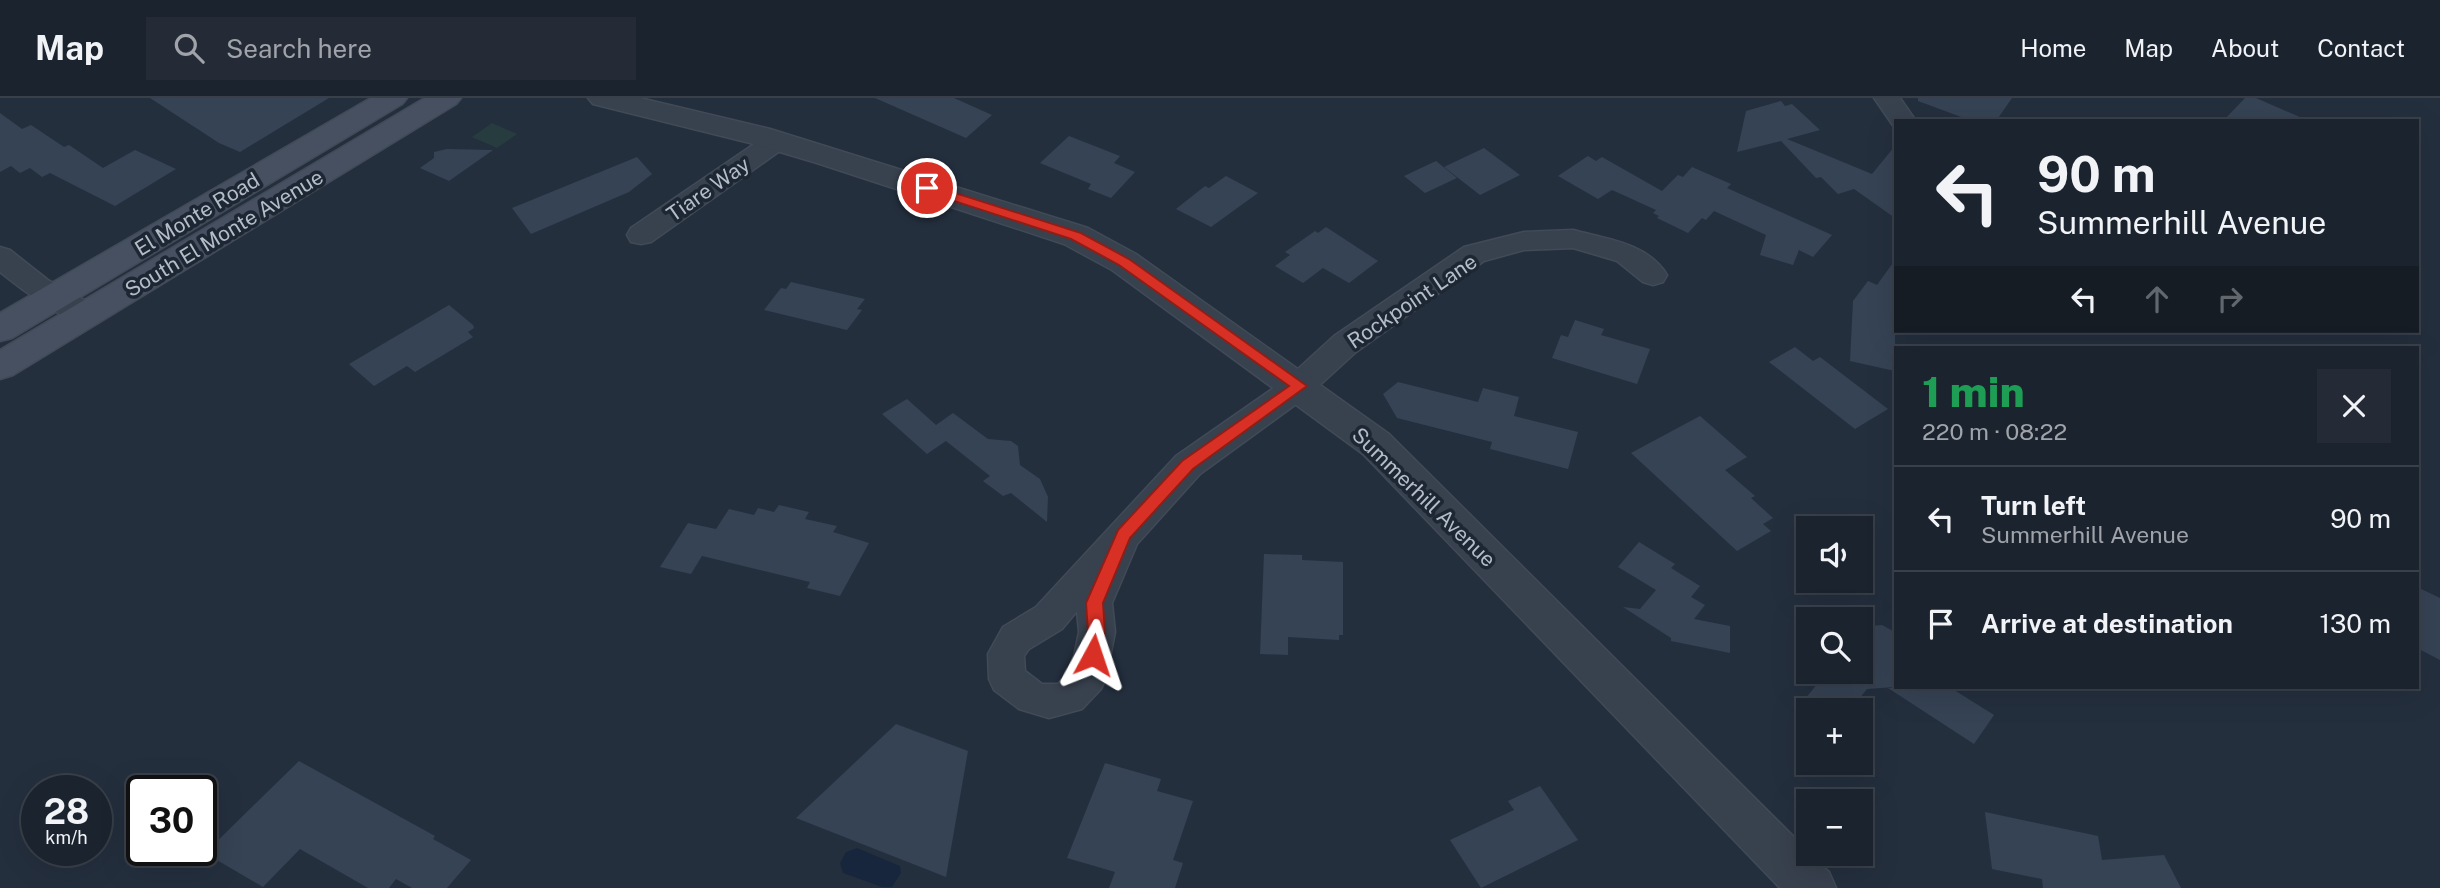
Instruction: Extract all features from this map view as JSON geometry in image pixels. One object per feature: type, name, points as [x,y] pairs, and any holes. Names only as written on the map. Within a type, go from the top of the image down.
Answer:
[{"type":"main road","name":"El Monte Road","points":[[0,329],[56,298],[369,107],[392,98]]},
{"type":"main road","name":"South El Monte Avenue","points":[[0,366],[446,98]]},
{"type":"street","name":"Summerhill Avenue","points":[[603,98],[775,142],[1076,236],[1124,262],[1376,444],[1812,888]]},
{"type":"street","points":[[1886,98],[1902,119]]},
{"type":"street","name":"Tiare Way","points":[[641,235],[775,142]]},
{"type":"street","name":"Rockpoint Lane","points":[[1124,535],[1094,603],[1097,632],[1088,678],[1069,698],[1048,702],[1032,698],[1007,680],[1006,654],[1016,638],[1049,618],[1124,535],[1188,465],[1299,386],[1345,344],[1474,254],[1524,241],[1573,239],[1626,254],[1653,275]]},
{"type":"street","points":[[0,257],[56,298],[88,315]]},
{"type":"green space","points":[[492,123],[517,134],[497,148],[472,137]]},
{"type":"water","points":[[857,848],[900,866],[901,873],[892,887],[882,887],[843,873],[840,863],[846,852]]},
{"type":"building","points":[[150,98],[329,98],[240,152],[219,143]]},
{"type":"building","points":[[875,98],[954,98],[992,115],[966,138]]},
{"type":"building","points":[[1918,98],[2012,98],[1997,119],[1967,119],[1918,101]]},
{"type":"building","points":[[2245,98],[2256,98],[2304,119],[2225,119]]},
{"type":"building","points":[[1781,101],[1785,106],[1792,104],[1820,130],[1787,139],[1872,174],[1894,147],[1894,217],[1854,189],[1838,194],[1821,177],[1816,178],[1781,141],[1737,152],[1746,111]]},
{"type":"building","points":[[0,113],[22,129],[31,125],[64,147],[69,145],[103,168],[135,150],[176,169],[115,206],[50,173],[42,177],[30,168],[20,173],[11,166],[0,172]]},
{"type":"building","points":[[1069,136],[1120,156],[1114,163],[1135,172],[1111,198],[1088,189],[1091,184],[1040,163]]},
{"type":"building","points":[[1484,148],[1520,175],[1480,195],[1444,167]]},
{"type":"building","points":[[447,149],[493,150],[449,181],[420,168],[434,158],[434,152]]},
{"type":"building","points":[[1588,156],[1596,161],[1602,157],[1662,191],[1678,175],[1683,177],[1692,167],[1731,184],[1727,188],[1832,235],[1813,257],[1799,250],[1793,265],[1760,255],[1766,235],[1714,211],[1706,220],[1702,218],[1688,233],[1657,218],[1659,216],[1653,213],[1656,210],[1612,190],[1598,199],[1558,176]]},
{"type":"building","points":[[637,157],[652,174],[629,192],[531,234],[512,208]]},
{"type":"building","points":[[1436,161],[1457,178],[1425,193],[1404,176]]},
{"type":"building","points":[[1226,176],[1258,193],[1211,227],[1176,209],[1205,186],[1209,188]]},
{"type":"building","points":[[1326,227],[1378,261],[1349,283],[1323,268],[1303,283],[1275,266],[1290,255],[1285,252],[1315,231],[1318,233]]},
{"type":"building","points":[[1894,261],[1894,371],[1850,361],[1853,301],[1868,281],[1877,285]]},
{"type":"building","points":[[791,282],[865,299],[857,309],[862,310],[847,330],[764,310],[781,288],[786,289]]},
{"type":"building","points":[[449,305],[473,325],[474,328],[468,332],[473,337],[415,372],[407,366],[374,386],[349,364]]},
{"type":"building","points":[[1575,320],[1604,329],[1601,335],[1650,349],[1637,384],[1552,358],[1561,335],[1568,337]]},
{"type":"building","points":[[1795,347],[1813,361],[1820,357],[1888,409],[1855,429],[1769,362]]},
{"type":"building","points":[[1398,382],[1478,402],[1483,388],[1519,397],[1514,416],[1578,432],[1568,469],[1490,449],[1492,442],[1397,418],[1383,394]]},
{"type":"building","points":[[907,399],[936,425],[953,413],[988,439],[1011,441],[1018,446],[1020,465],[1040,479],[1048,497],[1047,522],[1011,493],[1003,496],[983,481],[990,476],[946,441],[927,454],[882,414]]},
{"type":"building","points":[[1700,416],[1747,457],[1725,470],[1755,496],[1751,498],[1773,518],[1763,524],[1771,531],[1737,551],[1631,453]]},
{"type":"building","points":[[779,505],[809,512],[805,519],[837,526],[833,532],[869,543],[840,596],[807,588],[810,582],[702,556],[691,574],[660,567],[688,523],[716,529],[729,509],[754,515],[758,508],[774,512]]},
{"type":"building","points":[[1639,542],[1675,564],[1671,568],[1700,586],[1691,597],[1705,605],[1694,619],[1730,626],[1730,653],[1671,641],[1671,638],[1623,607],[1640,609],[1656,590],[1618,567]]},
{"type":"building","points":[[1264,554],[1302,555],[1302,560],[1343,562],[1343,635],[1339,635],[1339,640],[1288,637],[1288,655],[1260,654]]},
{"type":"building","points":[[2419,588],[2440,598],[2440,660],[2419,649]]},
{"type":"building","points":[[1882,625],[1894,631],[1894,687],[1867,689],[1860,698],[1806,698],[1817,684],[1873,684],[1873,626]]},
{"type":"building","points":[[1888,688],[1953,689],[1994,715],[1974,744]]},
{"type":"building","points":[[896,724],[968,751],[946,877],[796,818]]},
{"type":"building","points":[[299,761],[435,836],[433,839],[471,860],[447,888],[412,888],[396,879],[389,888],[368,888],[300,849],[263,887],[217,860],[217,841]]},
{"type":"building","points":[[1105,763],[1161,779],[1157,791],[1193,801],[1173,860],[1183,863],[1175,888],[1109,888],[1115,872],[1067,858]]},
{"type":"building","points":[[1540,786],[1578,840],[1481,888],[1450,840],[1514,810],[1508,801]]},
{"type":"building","points":[[1985,812],[2098,836],[2102,860],[2164,855],[2181,888],[2043,888],[2042,879],[1992,869]]},
{"type":"route","points":[[927,188],[1076,236],[1124,262],[1299,386],[1188,465],[1124,535],[1094,603],[1097,632],[1093,655]]}]
